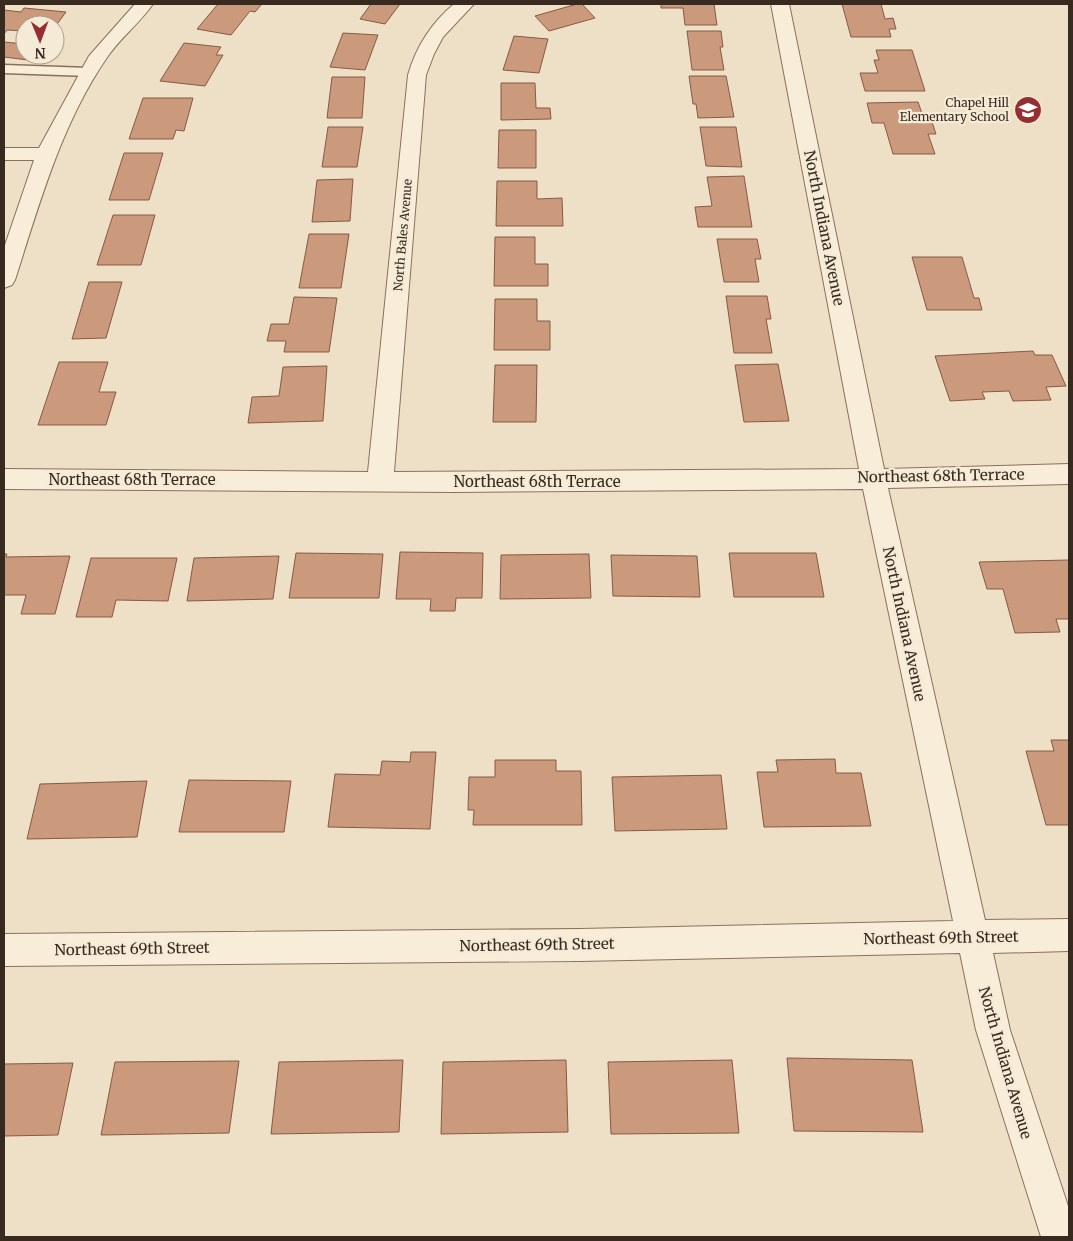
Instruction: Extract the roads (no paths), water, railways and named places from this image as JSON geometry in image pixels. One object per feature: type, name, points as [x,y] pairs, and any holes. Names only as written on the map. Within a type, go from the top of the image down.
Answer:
[{"type":"street","points":[[4,280],[46,154],[98,56],[144,4]]},
{"type":"street","name":"North Bales Avenue","points":[[380,482],[416,75],[422,56],[432,38],[446,20],[465,4]]},
{"type":"street","name":"North Indiana Avenue","points":[[780,4],[873,478],[992,1030],[1060,1237]]},
{"type":"street","points":[[4,154],[46,154]]},
{"type":"street","name":"Northeast 68th Terrace","points":[[4,479],[380,482],[873,478],[1069,474]]},
{"type":"street","name":"Northeast 69th Street","points":[[4,950],[590,944],[1069,935]]},
{"type":"lane","points":[[4,69],[89,72]]},
{"type":"place","name":"Chapel Hill Elementary School","points":[[1028,110]]}]
